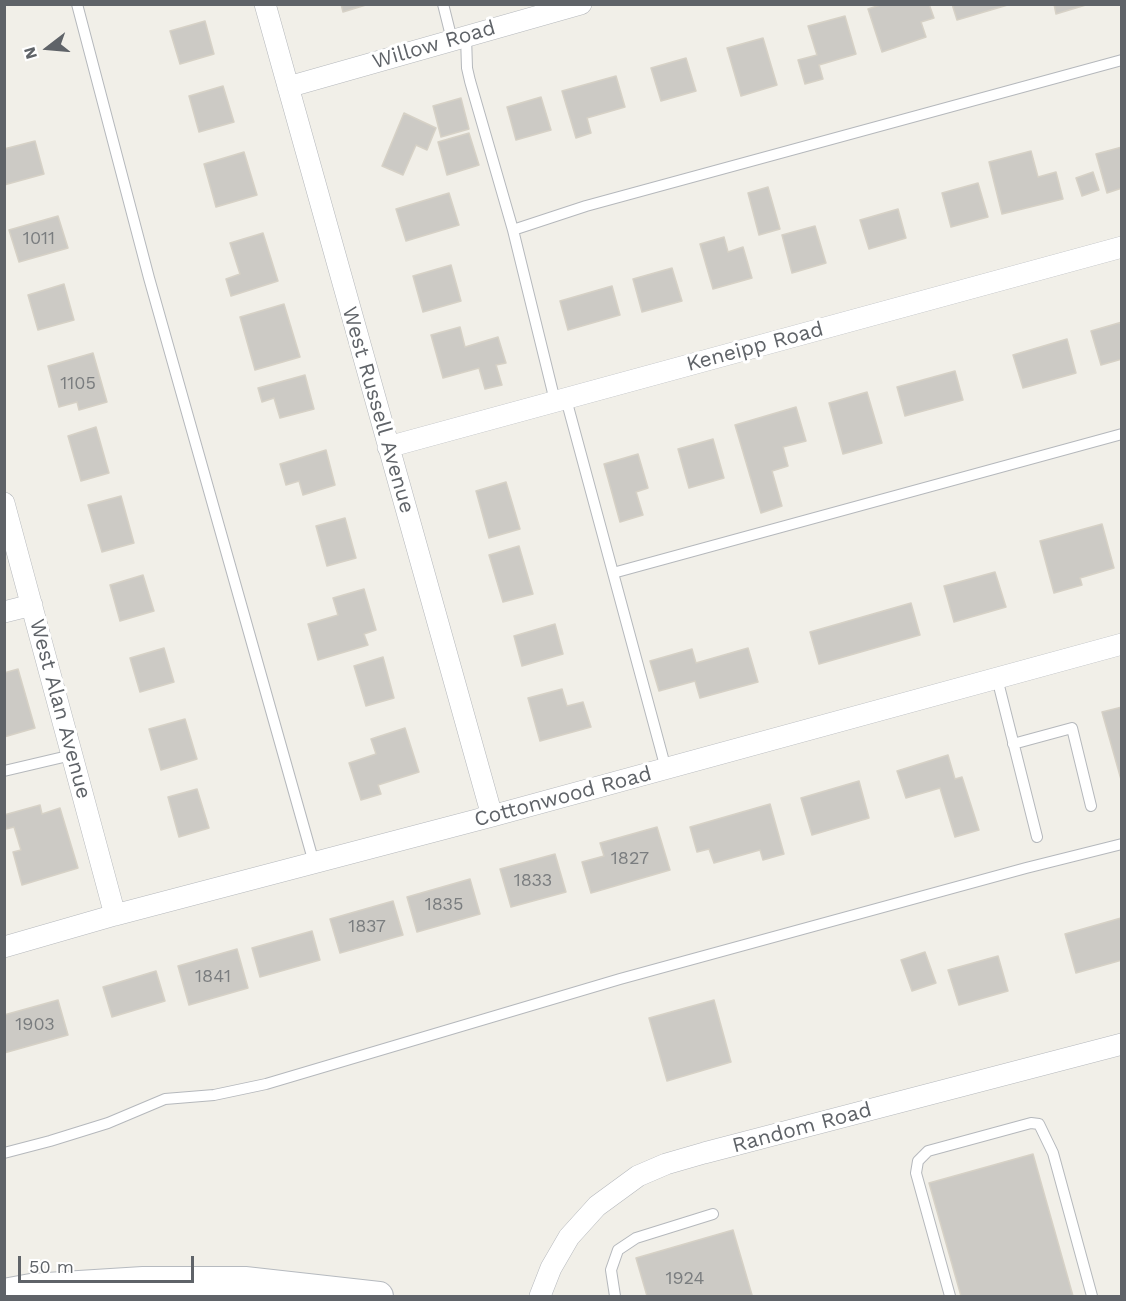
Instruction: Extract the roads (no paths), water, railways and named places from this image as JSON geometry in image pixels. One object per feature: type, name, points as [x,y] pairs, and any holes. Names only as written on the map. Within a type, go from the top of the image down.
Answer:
[{"type":"main road","points":[[4,1293],[30,1288],[142,1289],[245,1281],[379,1296]]},
{"type":"street","name":"West Russell Avenue","points":[[265,4],[492,816]]},
{"type":"street","name":"Willow Road","points":[[288,87],[581,4]]},
{"type":"street","name":"Keneipp Road","points":[[388,447],[1122,247]]},
{"type":"street","name":"West Alan Avenue","points":[[4,503],[115,915]]},
{"type":"street","points":[[4,612],[32,605]]},
{"type":"street","name":"Cottonwood Road","points":[[4,946],[1122,644]]},
{"type":"street","name":"Random Road","points":[[540,1296],[551,1268],[569,1237],[597,1206],[638,1176],[666,1164],[704,1153],[1122,1044]]},
{"type":"lane","points":[[77,4],[149,278],[314,863]]},
{"type":"lane","points":[[443,4],[459,38],[561,400],[613,573],[666,769]]},
{"type":"lane","points":[[513,230],[586,206],[1122,60]]},
{"type":"lane","points":[[613,573],[1122,434]]},
{"type":"lane","points":[[997,678],[1037,837]]},
{"type":"lane","points":[[1013,744],[1072,728],[1091,806]]},
{"type":"lane","points":[[4,771],[72,755]]},
{"type":"lane","points":[[4,1152],[108,1123],[165,1099],[214,1095],[266,1084],[620,979],[1122,844]]},
{"type":"lane","points":[[950,1296],[916,1173],[918,1161],[928,1151],[1031,1123],[1039,1124],[1053,1153],[1092,1296]]},
{"type":"lane","points":[[615,1296],[611,1270],[618,1250],[636,1238],[713,1214]]}]
